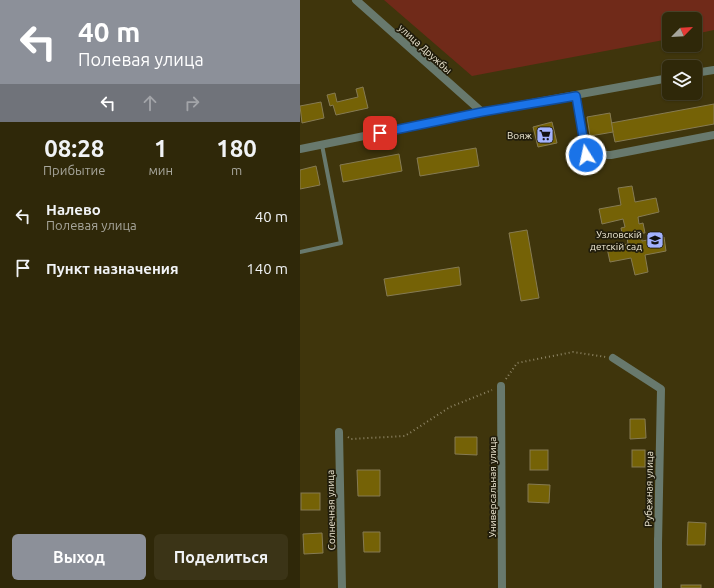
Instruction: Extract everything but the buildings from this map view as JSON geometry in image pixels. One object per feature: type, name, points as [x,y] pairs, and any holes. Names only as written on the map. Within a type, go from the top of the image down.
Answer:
[{"type":"street","name":"улица Дружбы","points":[[356,0],[482,112]]},
{"type":"street","points":[[702,72],[714,70]]},
{"type":"street","points":[[300,149],[482,112],[662,79]]},
{"type":"street","points":[[576,96],[586,155],[611,155],[714,135]]},
{"type":"street","points":[[613,358],[661,390],[658,588]]},
{"type":"street","name":"Универсальная улица","points":[[501,386],[502,588]]},
{"type":"street","name":"Солнечная улица","points":[[340,432],[342,588]]},
{"type":"lane","points":[[300,252],[341,243],[322,145]]},
{"type":"path","points":[[340,432],[351,439],[405,436],[450,407],[501,386],[517,363],[573,352],[613,358]]},
{"type":"shaded area","points":[[384,0],[714,0],[714,30],[702,33],[702,12],[662,12],[662,40],[472,76]]},
{"type":"place","name":"Вояж","points":[[545,135]]},
{"type":"place","name":"Узловскій детскій сад","points":[[655,240]]},
{"type":"route","points":[[380,133],[482,112],[576,96],[586,155]]}]
